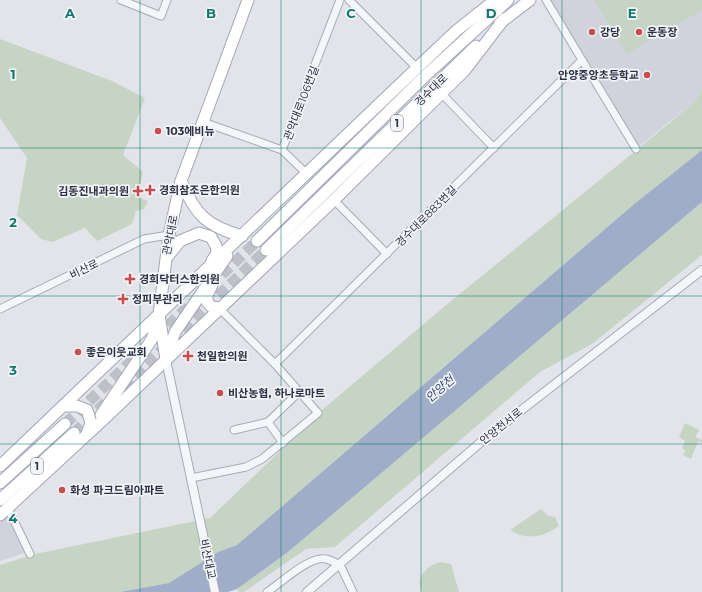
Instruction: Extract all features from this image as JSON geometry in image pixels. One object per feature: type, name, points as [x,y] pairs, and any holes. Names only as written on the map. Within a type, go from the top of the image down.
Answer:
[{"type":"main road","name":"관악대로","points":[[166,360],[159,314],[169,235],[182,181],[248,0]]},
{"type":"main road","points":[[0,466],[159,314],[211,270],[242,236],[456,31],[495,0]]},
{"type":"main road","name":"경수대로","points":[[257,241],[425,76],[508,0]]},
{"type":"main road","name":"경수대로","points":[[266,250],[504,18],[530,0]]},
{"type":"main road","points":[[4,511],[166,360],[334,200],[442,94],[465,70],[504,18]]},
{"type":"main road","points":[[182,181],[190,203],[205,220],[226,232],[242,236]]},
{"type":"main road","points":[[165,260],[180,240],[199,233],[211,237],[216,246],[217,253],[211,270],[175,332],[166,360]]},
{"type":"main road","points":[[211,270],[212,284],[207,295],[207,302],[212,307],[219,308]]},
{"type":"main road","points":[[86,436],[152,339],[159,314]]},
{"type":"main road","points":[[64,406],[77,406],[88,410],[91,423],[86,436]]},
{"type":"main road","name":"1","points":[[0,483],[65,424]]},
{"type":"main road","name":"1","points":[[0,500],[74,432]]},
{"type":"street","points":[[121,0],[161,16],[167,0]]},
{"type":"street","name":"관악대로106번길","points":[[203,122],[282,150],[340,0]]},
{"type":"street","points":[[349,0],[417,68]]},
{"type":"street","points":[[546,0],[636,149]]},
{"type":"street","name":"경수대로883번길","points":[[275,364],[582,60]]},
{"type":"street","points":[[442,94],[494,148]]},
{"type":"street","points":[[282,150],[307,174]]},
{"type":"street","points":[[334,200],[387,254]]},
{"type":"street","name":"비산로","points":[[0,309],[144,239],[169,235]]},
{"type":"street","name":"안양천서로","points":[[307,592],[488,436],[702,270]]},
{"type":"street","points":[[190,478],[246,467],[262,459],[318,413],[275,364],[219,308]]},
{"type":"street","name":"관악대로","points":[[166,360],[201,526]]},
{"type":"street","points":[[234,430],[268,422],[299,392]]},
{"type":"street","points":[[268,422],[283,443]]},
{"type":"street","points":[[4,511],[30,554]]},
{"type":"street","name":"비산대교","points":[[201,526],[216,592]]},
{"type":"street","points":[[267,592],[283,582],[306,562],[325,558],[340,565],[353,592]]},
{"type":"shaded area","name":"안양중앙초등학교","points":[[546,0],[702,0],[702,89],[696,100],[636,149]]},
{"type":"shaded area","points":[[8,514],[27,552],[0,561],[0,521]]},
{"type":"green space","name":"운동장","points":[[594,0],[702,0],[702,10],[627,54]]},
{"type":"green space","points":[[0,39],[112,81],[145,98],[123,155],[143,172],[136,197],[148,201],[144,209],[136,211],[132,224],[97,241],[85,228],[52,242],[41,239],[17,215],[27,158],[0,118]]},
{"type":"green space","points":[[702,89],[702,150],[633,205],[237,545],[218,552],[169,583],[120,592],[0,592],[0,565],[35,554],[210,518],[280,451],[283,443],[445,306],[667,125],[696,100]]},
{"type":"green space","points":[[702,202],[702,255],[592,344],[540,372],[335,547],[306,549],[244,592],[239,592],[237,589],[288,552]]},
{"type":"green space","points":[[685,423],[699,430],[695,437],[702,440],[702,443],[698,441],[691,459],[683,455],[685,450],[682,448],[685,441],[679,437]]},
{"type":"green space","points":[[541,509],[548,516],[555,517],[559,526],[547,533],[535,536],[523,536],[510,530]]},
{"type":"green space","points":[[441,562],[451,564],[459,592],[422,592],[420,581],[424,572],[431,566]]},
{"type":"water","name":"안양천","points":[[702,150],[702,202],[288,552],[237,589],[228,592],[120,592],[169,583],[218,552],[237,545],[633,205]]},
{"type":"tunnel","points":[[210,286],[257,241]]},
{"type":"tunnel","points":[[123,387],[266,250]]},
{"type":"tunnel","points":[[156,337],[193,302]]},
{"type":"tunnel","points":[[65,424],[141,352]]},
{"type":"tunnel","points":[[74,433],[107,401]]},
{"type":"place","name":"강당","points":[[592,32]]},
{"type":"place","name":"운동장","points":[[639,32]]},
{"type":"place","name":"안양중앙초등학교","points":[[647,75]]},
{"type":"place","name":"103에비뉴","points":[[158,131]]},
{"type":"place","name":"경희참조은한의원","points":[[150,190]]},
{"type":"place","name":"김동진내과의원","points":[[138,191]]},
{"type":"place","name":"경희닥터스한의원","points":[[130,279]]},
{"type":"place","name":"정피부관리","points":[[123,299]]},
{"type":"place","name":"좋은이웃교회","points":[[78,352]]},
{"type":"place","name":"천일한의원","points":[[188,356]]},
{"type":"place","name":"비산농협, 하나로마트","points":[[220,393]]},
{"type":"place","name":"화성 파크드림아파트","points":[[62,490]]}]
